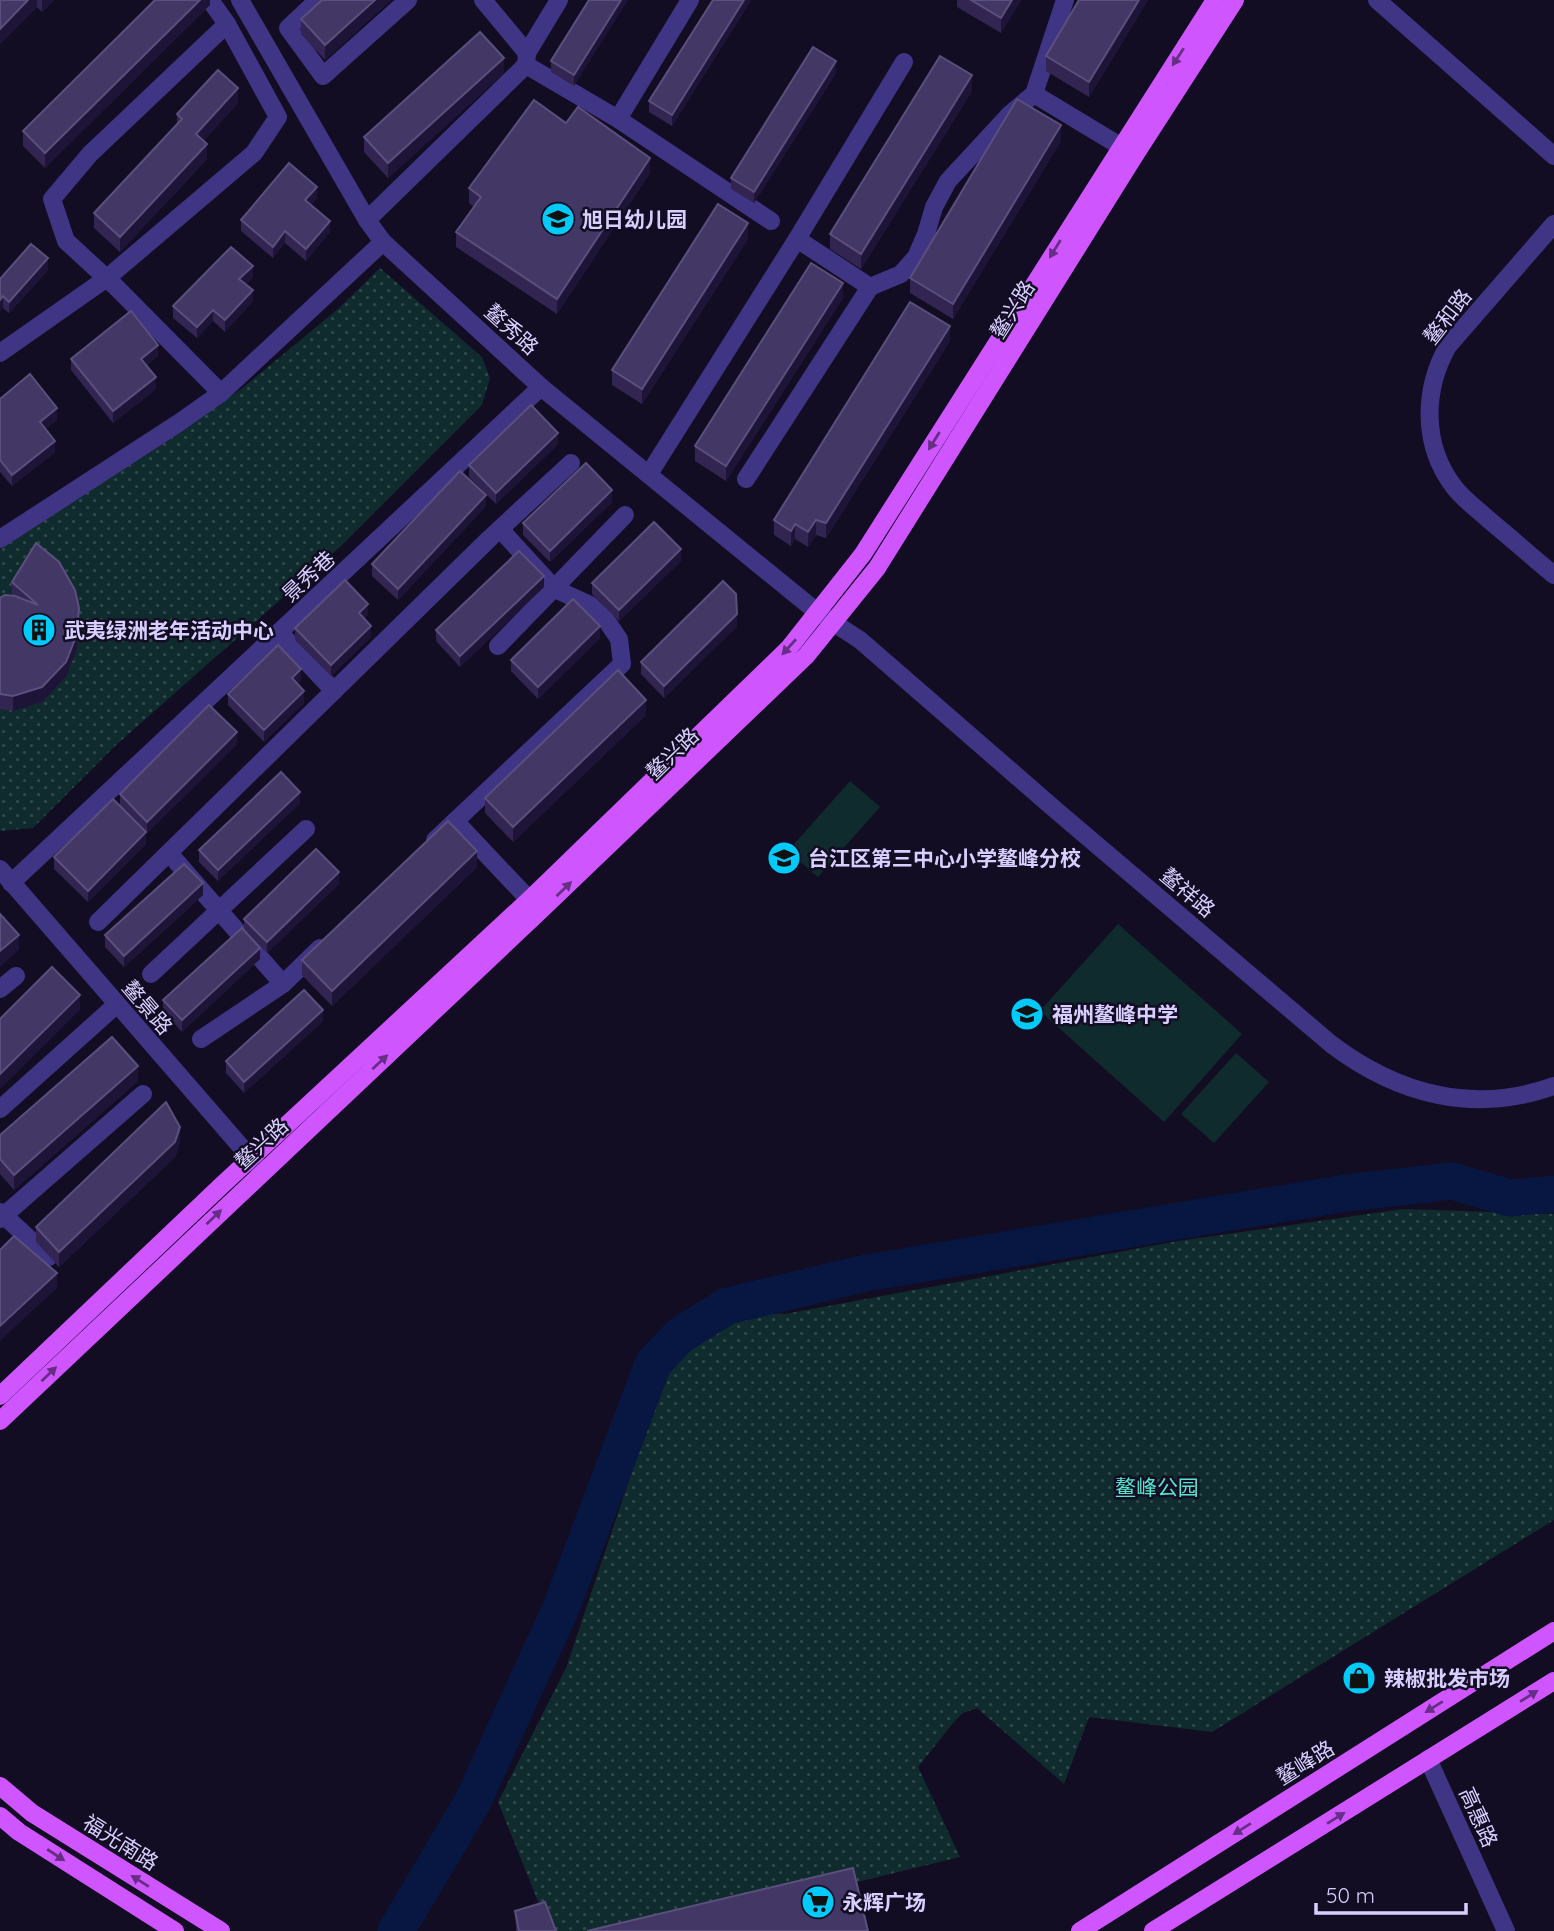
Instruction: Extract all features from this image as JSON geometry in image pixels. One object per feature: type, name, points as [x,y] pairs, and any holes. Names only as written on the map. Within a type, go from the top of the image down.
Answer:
[{"type":"main road","name":"鳌兴路","points":[[0,1396],[250,1159],[534,906],[806,656],[877,568],[1215,0]]},
{"type":"main road","name":"鳌兴路","points":[[0,1421],[263,1172],[534,906],[789,648],[863,554],[1128,150],[1235,0]]},
{"type":"main road","name":"鳌峰路","points":[[1080,1931],[1554,1631]]},
{"type":"main road","points":[[1153,1931],[1554,1681]]},
{"type":"main road","name":"福光南路","points":[[0,1786],[32,1813],[220,1931]]},
{"type":"main road","points":[[0,1816],[19,1832],[175,1931]]},
{"type":"street","points":[[0,353],[107,278],[254,153],[278,117],[227,24],[210,0]]},
{"type":"street","name":"鳌秀路","points":[[240,0],[367,220],[383,242],[541,387],[817,612],[833,622]]},
{"type":"street","points":[[318,0],[288,28],[323,76],[408,0]]},
{"type":"street","points":[[483,0],[526,59],[771,221]]},
{"type":"street","points":[[367,220],[526,59],[559,0]]},
{"type":"street","points":[[618,119],[690,0]]},
{"type":"street","points":[[747,479],[870,287],[901,274],[916,257],[934,207],[948,181],[1009,115],[1034,94],[1065,0]]},
{"type":"street","points":[[1377,0],[1554,156]]},
{"type":"street","points":[[221,393],[107,278],[66,241],[52,198],[90,154],[227,24]]},
{"type":"street","points":[[649,474],[797,239],[904,62]]},
{"type":"street","points":[[1034,94],[1128,150]]},
{"type":"street","name":"鳌和路","points":[[1554,224],[1448,346],[1438,364],[1428,402],[1429,421],[1438,459],[1455,488],[1554,575]]},
{"type":"street","points":[[797,239],[870,287]]},
{"type":"street","points":[[0,539],[221,393],[383,242]]},
{"type":"street","name":"景秀巷","points":[[6,876],[280,634],[541,387]]},
{"type":"street","points":[[98,922],[571,463]]},
{"type":"street","points":[[498,646],[625,515]]},
{"type":"street","points":[[425,850],[622,663],[619,639],[607,620],[590,605],[555,589],[500,530]]},
{"type":"street","name":"鳌祥路","points":[[833,622],[860,640],[1331,1044],[1362,1066],[1417,1090],[1452,1098],[1512,1097],[1554,1086]]},
{"type":"street","points":[[280,634],[334,691]]},
{"type":"street","points":[[455,821],[534,906]]},
{"type":"street","points":[[151,974],[306,829]]},
{"type":"street","points":[[169,853],[283,984]]},
{"type":"street","name":"鳌景路","points":[[6,876],[263,1172]]},
{"type":"street","points":[[201,1039],[283,984],[334,936]]},
{"type":"street","points":[[0,989],[16,976]]},
{"type":"street","points":[[0,1109],[116,1005]]},
{"type":"street","points":[[49,1257],[1,1215],[144,1094]]},
{"type":"street","name":"高惠路","points":[[1428,1759],[1506,1931]]},
{"type":"green space","points":[[380,268],[482,357],[490,378],[482,405],[341,546],[115,746],[33,828],[0,831],[0,549],[240,390],[339,308]]},
{"type":"green space","points":[[850,781],[880,807],[818,877],[788,851]]},
{"type":"green space","points":[[1118,924],[1242,1034],[1164,1122],[1040,1011]]},
{"type":"green space","points":[[1236,1053],[1269,1082],[1214,1143],[1181,1114]]},
{"type":"green space","name":"鳌峰公园","points":[[1403,1209],[1554,1214],[1554,1520],[1212,1732],[1089,1717],[1064,1784],[977,1708],[963,1713],[918,1767],[960,1857],[656,1931],[550,1931],[498,1802],[566,1668],[665,1373],[690,1346],[717,1327],[748,1316],[785,1314],[1178,1241]]},
{"type":"building","points":[[0,0],[28,0],[0,29]]},
{"type":"building","points":[[155,0],[200,0],[45,153],[23,131]]},
{"type":"building","points":[[322,0],[375,0],[325,45],[301,19]]},
{"type":"building","points":[[589,0],[621,0],[574,75],[551,61]]},
{"type":"building","points":[[713,0],[744,0],[672,115],[649,101]]},
{"type":"building","points":[[971,0],[1012,0],[1001,18]]},
{"type":"building","points":[[1079,0],[1139,0],[1089,82],[1046,56]]},
{"type":"building","points":[[480,32],[504,58],[388,163],[364,137]]},
{"type":"building","points":[[813,47],[836,61],[754,192],[731,178]]},
{"type":"building","points":[[940,56],[972,75],[861,254],[830,234]]},
{"type":"building","points":[[218,70],[238,88],[196,134],[207,144],[120,237],[94,213],[182,119],[177,114]]},
{"type":"building","points":[[1017,99],[1061,125],[953,304],[910,278]]},
{"type":"building","points":[[534,100],[566,123],[578,107],[650,158],[557,299],[456,232],[481,197],[469,188]]},
{"type":"building","points":[[289,163],[317,187],[305,200],[330,221],[306,249],[285,231],[273,247],[241,220]]},
{"type":"building","points":[[718,204],[748,223],[642,389],[612,370]]},
{"type":"building","points":[[31,244],[48,258],[9,302],[3,296],[0,300],[0,279]]},
{"type":"building","points":[[231,247],[253,266],[239,279],[253,290],[225,320],[213,310],[197,327],[173,306]]},
{"type":"building","points":[[811,263],[843,283],[726,466],[695,446]]},
{"type":"building","points":[[910,302],[950,326],[826,523],[816,520],[808,532],[795,524],[791,531],[774,520]]},
{"type":"building","points":[[131,311],[158,345],[141,359],[156,377],[113,411],[71,359]]},
{"type":"building","points":[[30,374],[57,408],[40,422],[55,441],[12,475],[0,460],[0,399]]},
{"type":"building","points":[[531,405],[558,433],[496,493],[469,465]]},
{"type":"building","points":[[586,463],[612,490],[550,551],[523,523]]},
{"type":"building","points":[[460,471],[486,495],[398,589],[372,564]]},
{"type":"building","points":[[654,522],[681,549],[619,610],[592,583]]},
{"type":"building","name":"武夷绿洲老年活动中心","points":[[36,543],[59,562],[75,590],[79,608],[77,634],[66,662],[42,687],[13,696],[0,694],[0,598],[5,595],[15,596],[38,605],[12,582]]},
{"type":"building","points":[[519,551],[544,576],[460,656],[436,630]]},
{"type":"building","points":[[345,580],[368,604],[359,613],[371,626],[331,665],[295,628]]},
{"type":"building","points":[[723,581],[736,594],[737,614],[664,686],[641,662]]},
{"type":"building","points":[[573,599],[600,626],[538,687],[511,660]]},
{"type":"building","points":[[278,645],[301,669],[292,678],[304,691],[264,730],[228,694]]},
{"type":"building","points":[[618,670],[646,700],[513,827],[485,798]]},
{"type":"building","points":[[209,705],[237,732],[147,822],[120,794]]},
{"type":"building","points":[[281,772],[300,792],[218,870],[199,850]]},
{"type":"building","points":[[113,799],[146,832],[88,891],[54,857]]},
{"type":"building","points":[[448,821],[477,851],[332,991],[302,960]]},
{"type":"building","points":[[316,849],[339,872],[267,942],[244,919]]},
{"type":"building","points":[[184,864],[203,883],[124,956],[105,935]]},
{"type":"building","points":[[0,914],[19,935],[0,951]]},
{"type":"building","points":[[242,928],[260,948],[182,1020],[163,1000]]},
{"type":"building","points":[[52,967],[80,995],[0,1074],[0,1019]]},
{"type":"building","points":[[304,990],[323,1010],[244,1082],[226,1061]]},
{"type":"building","points":[[112,1037],[138,1066],[14,1175],[0,1159],[0,1135]]},
{"type":"building","points":[[166,1102],[180,1127],[175,1142],[59,1252],[36,1227]]},
{"type":"building","points":[[14,1236],[57,1273],[0,1326],[0,1250]]},
{"type":"building","points":[[853,1868],[868,1931],[587,1931]]},
{"type":"building","points":[[545,1902],[556,1931],[519,1931],[515,1911]]},
{"type":"waterway","points":[[396,1931],[472,1803],[561,1608],[653,1364],[679,1336],[727,1306],[866,1273],[1346,1193],[1452,1181],[1510,1198],[1554,1194]]},
{"type":"place","name":"旭日幼儿园","points":[[558,219]]},
{"type":"place","name":"武夷绿洲老年活动中心","points":[[39,630]]},
{"type":"place","name":"台江区第三中心小学鳌峰分校","points":[[784,858]]},
{"type":"place","name":"福州鳌峰中学","points":[[1027,1014]]},
{"type":"place","name":"辣椒批发市场","points":[[1359,1678]]},
{"type":"place","name":"永辉广场","points":[[818,1902]]}]
